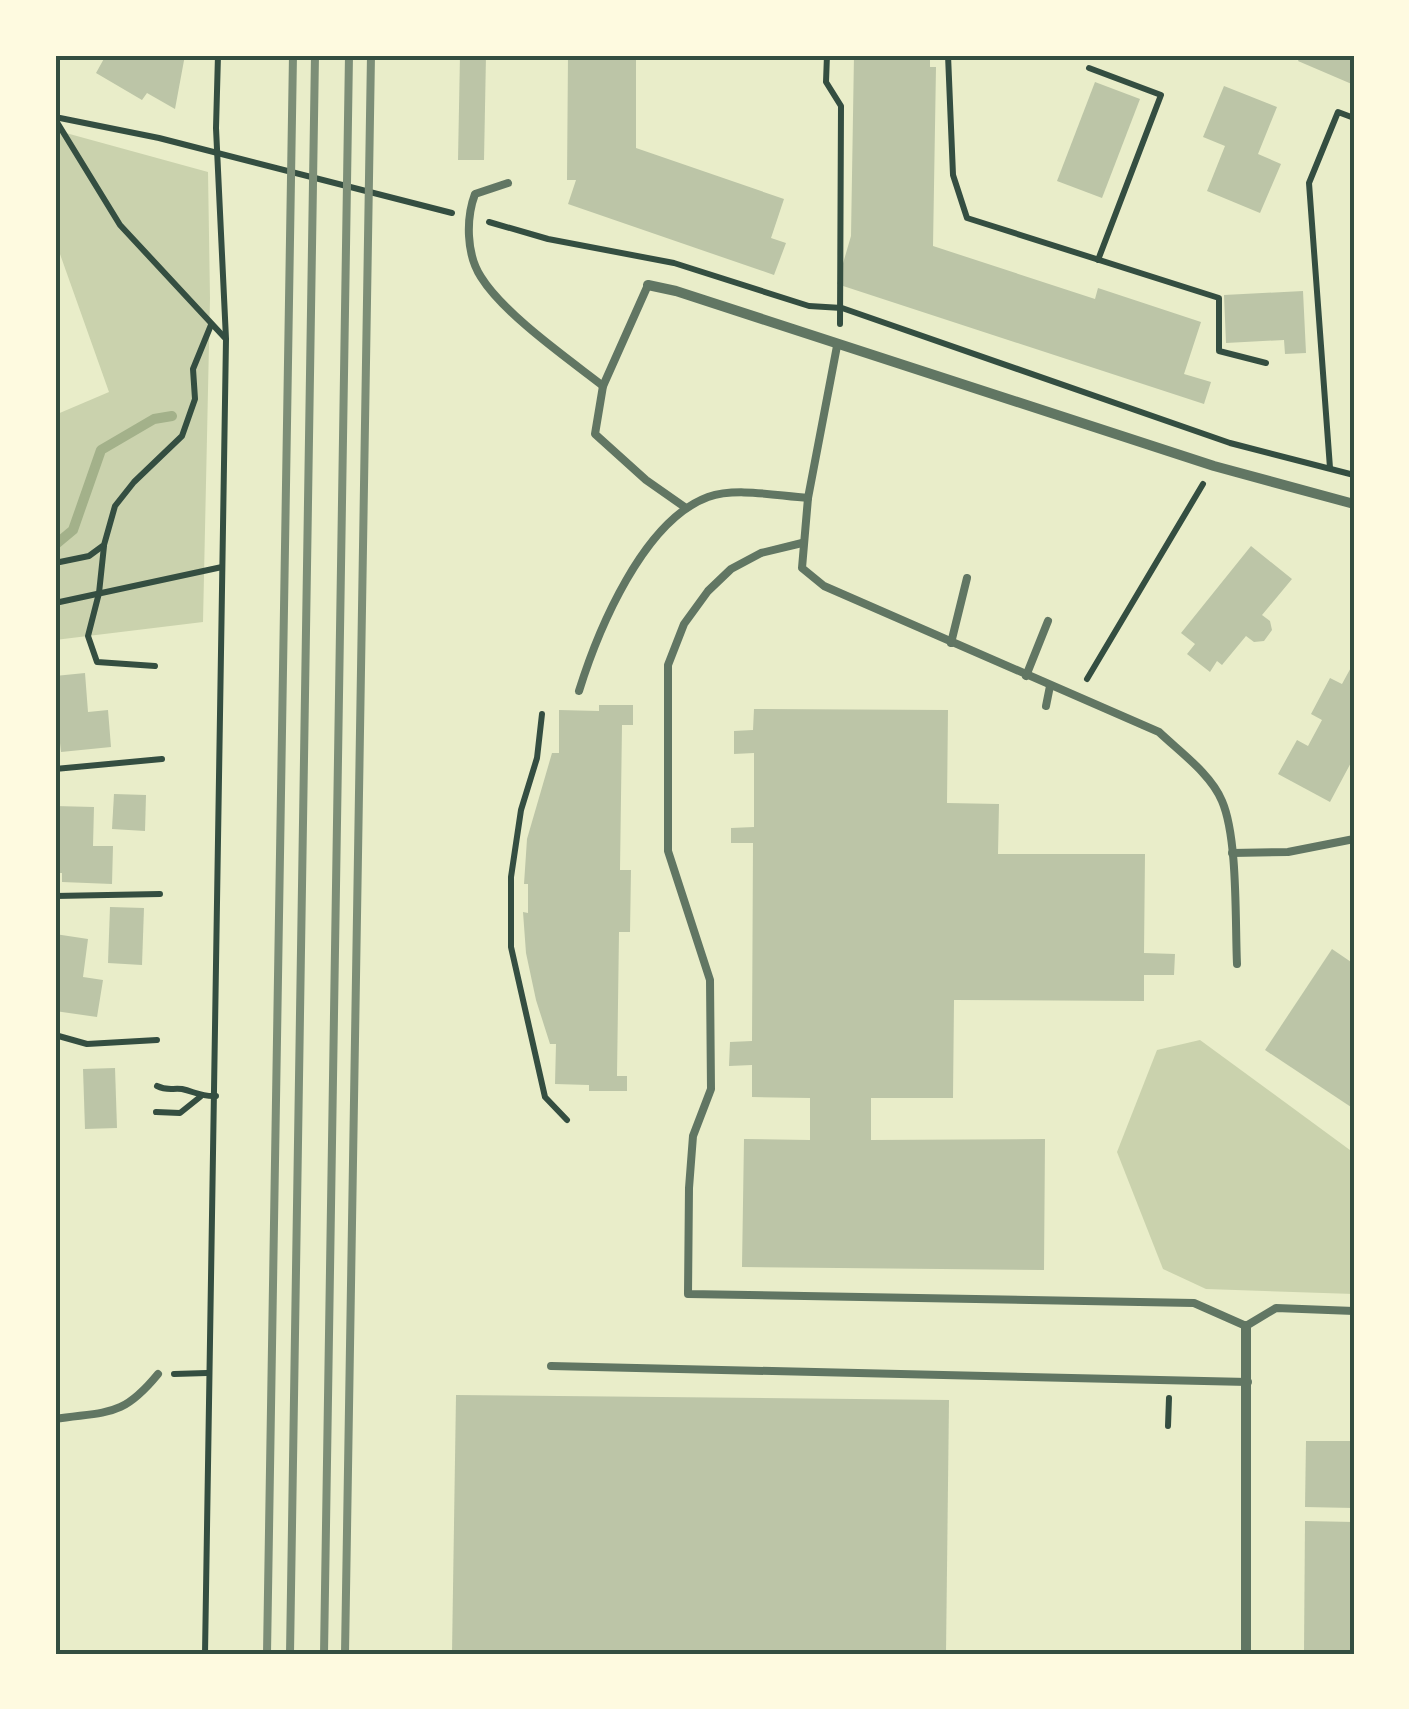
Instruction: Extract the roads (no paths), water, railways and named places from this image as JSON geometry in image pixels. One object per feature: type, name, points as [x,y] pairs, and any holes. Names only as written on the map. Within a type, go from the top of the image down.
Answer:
[{"type":"street","points":[[648,285],[1214,466],[1354,504]]},
{"type":"street","points":[[1246,1326],[1246,1654]]},
{"type":"lane","points":[[508,183],[476,194],[470,225],[475,266],[482,280],[508,306],[603,386]]},
{"type":"lane","points":[[648,285],[603,386],[595,434],[646,480],[686,508]]},
{"type":"lane","points":[[837,346],[808,498],[802,568],[824,586],[1159,732],[1199,769],[1222,800],[1232,853],[1237,964]]},
{"type":"lane","points":[[580,691],[593,647],[632,571],[686,508],[711,496],[736,493],[808,498]]},
{"type":"lane","points":[[802,544],[761,554],[731,570],[708,590],[684,624],[668,665],[668,851],[710,980],[711,1089],[692,1136],[688,1294],[1194,1303],[1246,1326],[1276,1308],[1354,1311]]},
{"type":"lane","points":[[951,643],[968,578]]},
{"type":"lane","points":[[1026,676],[1048,621]]},
{"type":"lane","points":[[1046,706],[1050,686]]},
{"type":"lane","points":[[1232,853],[1288,852],[1354,839]]},
{"type":"lane","points":[[551,1366],[1248,1382]]},
{"type":"lane","points":[[55,1419],[124,1409],[140,1397],[158,1374]]},
{"type":"waterway","points":[[55,545],[73,530],[101,450],[154,419],[172,416]]},
{"type":"railway","points":[[267,1654],[293,55]]},
{"type":"railway","points":[[290,1654],[315,55]]},
{"type":"railway","points":[[324,1654],[349,55]]},
{"type":"railway","points":[[345,1654],[371,55]]}]
